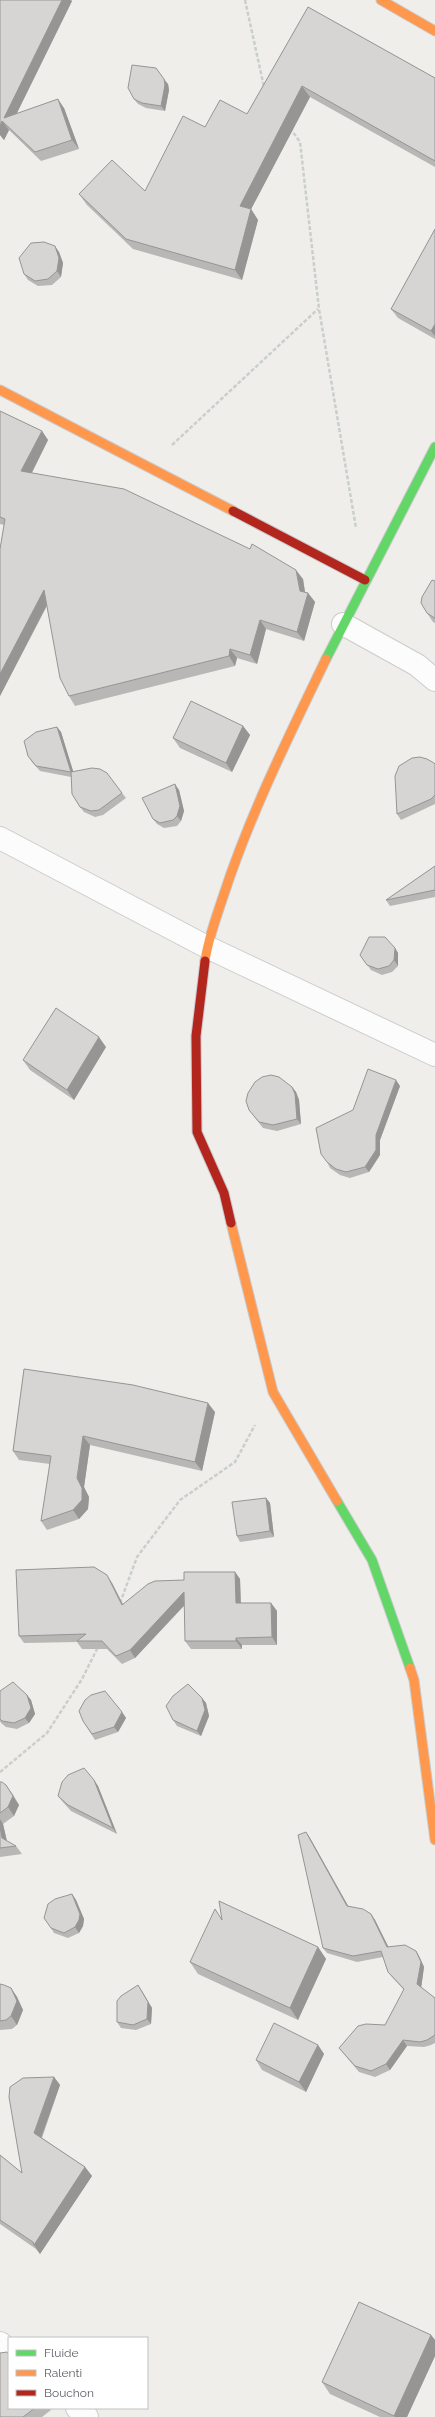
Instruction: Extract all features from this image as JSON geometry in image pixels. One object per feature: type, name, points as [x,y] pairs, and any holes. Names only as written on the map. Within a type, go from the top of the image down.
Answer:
[{"type":"street","points":[[381,0],[435,31]]},
{"type":"street","points":[[0,390],[365,580]]},
{"type":"street","points":[[435,448],[343,624],[280,755],[232,866],[207,947],[196,1036],[197,1132],[224,1193],[272,1392],[372,1560],[414,1680],[435,1840]]},
{"type":"street","points":[[343,624],[418,665],[435,680]]},
{"type":"street","points":[[0,838],[207,947],[435,1055]]},
{"type":"street","points":[[0,2343],[8,2349]]},
{"type":"street","points":[[78,2409],[87,2417]]},
{"type":"path","points":[[244,0],[265,91]]},
{"type":"path","points":[[286,123],[300,142],[319,309],[365,580]]},
{"type":"path","points":[[148,467],[319,309]]},
{"type":"path","points":[[118,1609],[137,1556],[180,1500],[235,1462],[272,1392]]},
{"type":"path","points":[[0,1772],[47,1733],[82,1679],[100,1644]]},
{"type":"building","points":[[0,0],[62,0],[4,118],[58,99],[72,140],[35,152],[2,121],[0,126]]},
{"type":"building","points":[[308,7],[435,78],[435,161],[302,86],[240,206],[251,209],[235,270],[126,239],[79,194],[112,160],[145,191],[183,116],[205,127],[220,100],[247,114]]},
{"type":"building","points":[[132,65],[156,68],[164,79],[165,85],[161,106],[142,103],[134,99],[128,88]]},
{"type":"building","points":[[435,229],[435,324],[431,331],[391,309]]},
{"type":"building","points":[[44,242],[55,246],[59,258],[57,271],[48,279],[35,281],[24,274],[19,258],[31,243]]},
{"type":"building","points":[[0,411],[42,431],[21,471],[124,489],[250,549],[252,544],[296,570],[300,591],[308,593],[297,632],[260,620],[250,655],[230,649],[229,656],[69,696],[60,678],[44,590],[0,674],[0,549],[5,519],[0,517]]},
{"type":"building","points":[[432,580],[435,581],[435,618],[427,613],[421,603],[422,597]]},
{"type":"building","points":[[191,701],[243,726],[226,763],[173,738]]},
{"type":"building","points":[[57,727],[71,772],[36,766],[28,756],[24,741],[36,732]]},
{"type":"building","points":[[420,757],[435,764],[435,795],[431,799],[397,814],[395,776],[399,766],[412,758]]},
{"type":"building","points":[[92,768],[100,769],[107,773],[122,793],[99,810],[91,811],[80,807],[72,794],[71,772]]},
{"type":"building","points":[[175,784],[180,806],[177,816],[173,820],[160,823],[153,819],[142,798]]},
{"type":"building","points":[[435,866],[435,890],[386,900]]},
{"type":"building","points":[[369,937],[385,937],[395,948],[394,960],[389,966],[378,969],[367,965],[360,955]]},
{"type":"building","points":[[56,1008],[99,1037],[67,1090],[23,1060]]},
{"type":"building","points":[[368,1069],[396,1080],[376,1135],[376,1150],[365,1167],[346,1172],[336,1169],[327,1162],[321,1154],[316,1128],[353,1110]]},
{"type":"building","points":[[271,1075],[279,1077],[292,1087],[295,1094],[297,1119],[273,1125],[259,1122],[249,1110],[246,1101],[248,1093],[255,1082],[262,1077]]},
{"type":"building","points":[[24,1369],[133,1385],[208,1403],[195,1462],[83,1436],[77,1478],[82,1488],[82,1500],[73,1510],[41,1521],[51,1456],[13,1451]]},
{"type":"building","points":[[266,1498],[270,1531],[237,1536],[232,1502]]},
{"type":"building","points":[[94,1567],[107,1575],[122,1605],[148,1584],[155,1581],[184,1580],[184,1572],[235,1572],[236,1603],[271,1603],[272,1637],[236,1638],[236,1641],[185,1641],[184,1592],[130,1650],[116,1656],[102,1641],[77,1641],[86,1634],[19,1636],[16,1570]]},
{"type":"building","points":[[13,1682],[27,1695],[31,1708],[25,1718],[14,1723],[2,1721],[0,1719],[0,1691]]},
{"type":"building","points":[[188,1684],[202,1698],[205,1710],[197,1731],[173,1720],[166,1706],[173,1696]]},
{"type":"building","points":[[105,1691],[122,1712],[114,1727],[92,1734],[83,1721],[79,1711],[85,1700],[91,1695]]},
{"type":"building","points":[[84,1768],[94,1780],[113,1828],[68,1805],[58,1796],[62,1782],[68,1775]]},
{"type":"building","points":[[0,1782],[6,1785],[13,1796],[8,1807],[0,1813]]},
{"type":"building","points":[[0,1826],[2,1838],[16,1846],[0,1848]]},
{"type":"building","points":[[306,1832],[347,1906],[363,1909],[371,1914],[387,1947],[405,1945],[416,1951],[421,1962],[417,1984],[435,1998],[435,2035],[420,2042],[403,2040],[386,2064],[371,2071],[355,2066],[339,2048],[358,2026],[366,2024],[385,2025],[404,1989],[388,1972],[381,1951],[353,1956],[323,1948],[298,1835]]},
{"type":"building","points":[[72,1894],[80,1914],[79,1920],[75,1927],[64,1933],[51,1928],[44,1918],[48,1904],[55,1899]]},
{"type":"building","points":[[219,1901],[318,1947],[290,2008],[190,1962],[215,1909],[222,1920]]},
{"type":"building","points":[[0,1984],[11,1988],[17,2001],[11,2016],[6,2020],[0,2021]]},
{"type":"building","points":[[138,1985],[148,2002],[147,2019],[133,2025],[117,2022],[117,2001],[121,1996]]},
{"type":"building","points":[[274,2023],[318,2045],[299,2082],[256,2060]]},
{"type":"building","points":[[54,2077],[34,2133],[85,2167],[34,2245],[33,2242],[0,2220],[0,2155],[22,2173],[9,2097],[10,2087],[23,2078]]},
{"type":"building","points":[[359,2302],[431,2335],[394,2416],[322,2382]]},
{"type":"building","points":[[7,2352],[8,2354],[8,2409],[34,2409],[23,2417],[0,2417],[0,2353]]},
{"type":"traffic: fast","points":[[326,659],[435,447]]},
{"type":"traffic: fast","points":[[337,1501],[372,1560],[410,1668]]},
{"type":"traffic: slow","points":[[381,0],[435,31]]},
{"type":"traffic: slow","points":[[0,390],[233,511]]},
{"type":"traffic: slow","points":[[205,961],[215,921],[245,836],[271,776],[326,659]]},
{"type":"traffic: slow","points":[[231,1223],[273,1392],[337,1501]]},
{"type":"traffic: slow","points":[[410,1668],[414,1680],[435,1840]]},
{"type":"traffic: jam","points":[[233,511],[365,580]]},
{"type":"traffic: jam","points":[[205,961],[196,1036],[197,1132],[224,1193],[231,1223]]}]
